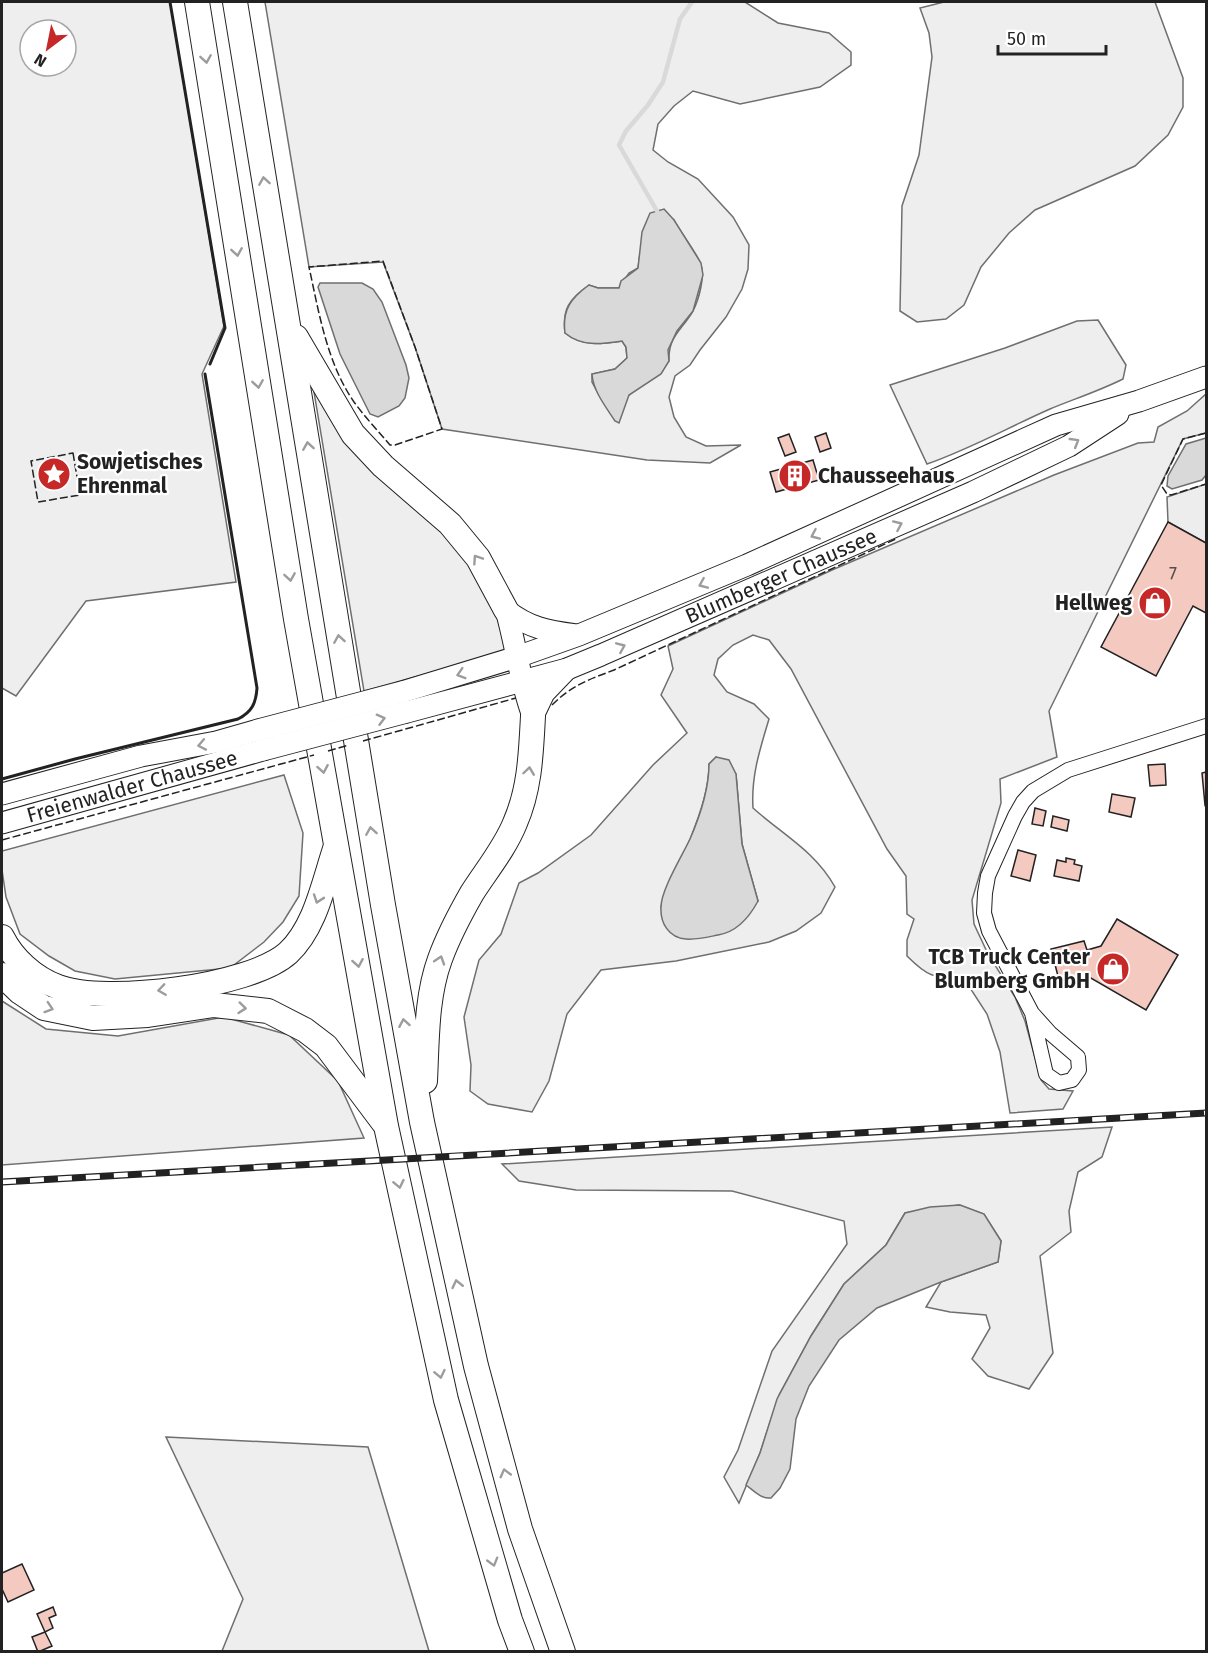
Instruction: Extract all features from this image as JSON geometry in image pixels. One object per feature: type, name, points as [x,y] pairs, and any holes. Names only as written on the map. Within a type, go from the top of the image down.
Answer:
[{"type":"highway","points":[[197,2],[292,596],[386,1126],[446,1400],[510,1620],[522,1652]]},
{"type":"highway","points":[[235,2],[383,905],[422,1122],[476,1366],[520,1529],[562,1652]]},
{"type":"highway","points":[[287,321],[353,434],[383,466],[450,524],[478,558],[506,610]]},
{"type":"highway","points":[[422,1122],[428,1027],[439,961],[471,895],[515,825],[530,771],[533,716]]},
{"type":"highway","points":[[2,937],[15,957],[31,972],[57,987],[75,992],[100,994],[147,992],[237,978],[269,965],[287,954],[302,937],[314,913],[337,844]]},
{"type":"highway","points":[[2,975],[20,992],[44,1008],[93,1018],[148,1015],[214,1005],[268,1011],[305,1030],[326,1046],[386,1126]]},
{"type":"main road","name":"Blumberger Chaussee","points":[[405,702],[579,635],[767,556],[1056,425],[1139,401],[1206,377]]},
{"type":"main road","name":"Blumberger Chaussee","points":[[405,702],[521,681],[567,669],[973,492],[1070,446],[1139,401]]},
{"type":"main road","points":[[506,610],[531,626],[579,635]]},
{"type":"main road","points":[[506,610],[518,657],[521,681],[533,716]]},
{"type":"main road","points":[[533,716],[544,693],[567,669]]},
{"type":"main road","points":[[261,740],[405,702]]},
{"type":"main road","name":"Freienwalder Chaussee","points":[[2,794],[141,756],[216,742],[261,740]]},
{"type":"main road","name":"Freienwalder Chaussee","points":[[2,823],[261,740]]},
{"type":"street","points":[[1032,1013],[1046,1074],[1059,1083],[1072,1080],[1079,1070],[1078,1057],[1050,1033],[1032,1013],[989,931],[984,913],[988,876],[1023,802],[1033,791],[1068,770],[1206,726]]},
{"type":"shaded area","points":[[2,2],[170,2],[224,326],[202,374],[236,582],[86,601],[16,696],[2,688]]},
{"type":"shaded area","points":[[265,2],[745,2],[778,23],[829,33],[851,52],[851,65],[820,87],[740,104],[693,91],[674,106],[658,124],[653,150],[668,162],[698,179],[733,217],[749,245],[748,269],[742,289],[726,317],[690,365],[675,376],[669,397],[674,417],[686,437],[706,446],[741,445],[710,463],[647,460],[442,429],[415,347],[383,262],[309,267]],"holes":[[[674,220],[701,265],[701,288],[693,311],[673,339],[669,361],[629,395],[599,395],[592,382],[592,374],[615,369],[627,358],[626,347],[622,341],[585,342],[578,341],[565,333],[564,325],[568,305],[589,285],[598,288],[619,288],[629,273],[638,268],[640,253]]]},
{"type":"shaded area","points":[[944,2],[1155,2],[1183,78],[1183,107],[1168,135],[1135,166],[1035,210],[1009,233],[981,267],[964,305],[946,319],[917,322],[900,311],[902,206],[919,155],[932,57],[929,33],[920,8]]},
{"type":"shaded area","points":[[664,209],[674,220],[701,263],[703,275],[693,311],[677,331],[668,350],[669,361],[661,374],[629,395],[619,423],[615,421],[600,399],[592,374],[615,369],[627,358],[626,347],[622,341],[592,343],[578,341],[565,333],[565,318],[569,305],[589,285],[598,288],[619,288],[621,281],[638,268],[642,232],[650,213]]},
{"type":"shaded area","points":[[320,283],[362,283],[373,289],[382,302],[409,378],[405,398],[399,406],[378,417],[370,414],[340,354],[318,287]]},
{"type":"shaded area","points":[[1098,320],[1126,365],[1123,379],[927,464],[890,385],[1005,348],[1077,321]]},
{"type":"shaded area","points":[[312,380],[442,523],[497,606],[506,652],[364,691]]},
{"type":"shaded area","points":[[1206,394],[1206,433],[1183,439],[1049,711],[1057,757],[1000,779],[1001,803],[972,900],[974,924],[988,954],[1015,997],[1025,1021],[1041,1080],[1049,1089],[1073,1091],[1063,1109],[1010,1113],[1000,1052],[987,1014],[963,977],[932,975],[907,956],[907,940],[914,919],[907,914],[906,876],[887,849],[791,669],[769,640],[753,635],[733,645],[718,659],[714,675],[727,692],[754,704],[769,719],[755,774],[753,808],[798,844],[827,874],[835,887],[821,913],[796,931],[769,942],[676,961],[601,970],[567,1014],[549,1081],[532,1112],[488,1104],[470,1091],[471,1065],[464,1017],[479,960],[501,934],[519,883],[538,873],[591,835],[653,765],[687,733],[661,695],[673,669],[668,646],[832,570],[1054,475],[1138,443],[1154,442],[1158,427],[1187,411]],"holes":[[[716,757],[736,774],[742,844],[758,901],[661,907],[701,810],[706,792],[709,764]]]},
{"type":"shaded area","points":[[1206,438],[1206,475],[1202,480],[1172,489],[1167,486],[1168,476],[1186,444]]},
{"type":"shaded area","points":[[1206,484],[1206,543],[1168,522],[1167,497]]},
{"type":"shaded area","points":[[716,757],[729,760],[736,774],[742,844],[758,901],[747,918],[731,931],[702,938],[680,938],[670,933],[664,924],[661,913],[662,900],[668,882],[697,821],[706,793],[709,764]]},
{"type":"shaded area","points":[[284,775],[303,833],[299,896],[283,922],[264,942],[230,968],[115,979],[75,971],[49,956],[20,934],[6,897],[2,851]]},
{"type":"shaded area","points":[[2,1001],[46,1029],[118,1036],[224,1017],[289,1035],[338,1081],[364,1138],[2,1165]]},
{"type":"shaded area","points":[[1112,1127],[1102,1157],[1078,1172],[1069,1211],[1071,1232],[1040,1256],[1053,1353],[1029,1389],[988,1376],[972,1359],[990,1328],[986,1315],[926,1307],[941,1282],[998,1262],[1001,1241],[984,1214],[959,1205],[905,1213],[886,1245],[844,1284],[811,1336],[779,1395],[760,1453],[739,1503],[724,1477],[738,1450],[772,1351],[847,1244],[844,1221],[732,1191],[576,1190],[519,1181],[502,1164]]},
{"type":"shaded area","points":[[960,1205],[984,1214],[1001,1241],[998,1262],[877,1308],[839,1340],[809,1386],[796,1419],[790,1469],[780,1488],[771,1498],[758,1494],[746,1485],[760,1453],[777,1399],[811,1336],[844,1284],[886,1245],[905,1213],[930,1207]]},
{"type":"shaded area","points":[[166,1437],[368,1447],[429,1651],[222,1651],[243,1599]]},
{"type":"building","points":[[826,433],[831,448],[820,452],[815,437]]},
{"type":"building","points":[[789,434],[796,452],[785,456],[778,438]]},
{"type":"building","name":"Chausseehaus","points":[[813,460],[819,480],[776,492],[770,472]]},
{"type":"building","name":"Hellweg","points":[[1168,522],[1206,543],[1206,613],[1193,606],[1156,676],[1101,647]]},
{"type":"building","points":[[1165,764],[1166,785],[1150,786],[1148,765]]},
{"type":"building","points":[[1206,772],[1206,804],[1205,805],[1202,773]]},
{"type":"building","points":[[1112,794],[1135,798],[1131,817],[1109,812]]},
{"type":"building","points":[[1035,808],[1046,811],[1043,826],[1032,824]]},
{"type":"building","points":[[1053,816],[1069,820],[1067,831],[1051,827]]},
{"type":"building","points":[[1018,850],[1036,855],[1030,881],[1011,876]]},
{"type":"building","points":[[1066,858],[1075,860],[1074,864],[1082,866],[1079,881],[1054,876],[1057,860],[1066,862]]},
{"type":"building","name":"TCB Truck Center Blumberg GmbH","points":[[1117,919],[1178,955],[1146,1010],[1084,974],[1059,980],[1051,949],[1084,941],[1087,950],[1101,946]]},
{"type":"building","points":[[22,1564],[34,1590],[8,1602],[2,1589],[2,1573]]},
{"type":"building","points":[[53,1607],[56,1615],[49,1618],[53,1628],[45,1632],[37,1614]]},
{"type":"building","points":[[45,1632],[52,1646],[38,1652],[32,1637]]},
{"type":"waterway","points":[[657,211],[619,145],[626,131],[648,105],[663,82],[680,19],[692,2]]},
{"type":"railway","points":[[2,1182],[1206,1113]]},
{"type":"fence","points":[[383,261],[442,429],[395,445],[390,445],[358,408],[337,371],[325,337],[309,267],[383,261]]},
{"type":"fence","points":[[1206,433],[1183,439],[1161,485],[1167,494],[1171,495],[1206,484]]},
{"type":"fence","points":[[73,453],[80,495],[38,502],[31,461],[73,453]]},
{"type":"fence","points":[[552,705],[566,692],[581,684],[898,538]]},
{"type":"fence","points":[[363,741],[516,698]]},
{"type":"fence","points":[[328,751],[349,745]]},
{"type":"fence","points":[[2,840],[314,755]]},
{"type":"wall","points":[[170,2],[225,328],[210,364]]},
{"type":"wall","points":[[2,779],[238,719],[252,706],[257,688],[205,374]]},
{"type":"place","name":"Sowjetisches Ehrenmal","points":[[54,474]]},
{"type":"place","name":"Chausseehaus","points":[[795,476]]},
{"type":"place","name":"Hellweg","points":[[1155,603]]},
{"type":"place","name":"TCB Truck Center Blumberg GmbH","points":[[1113,969]]}]
